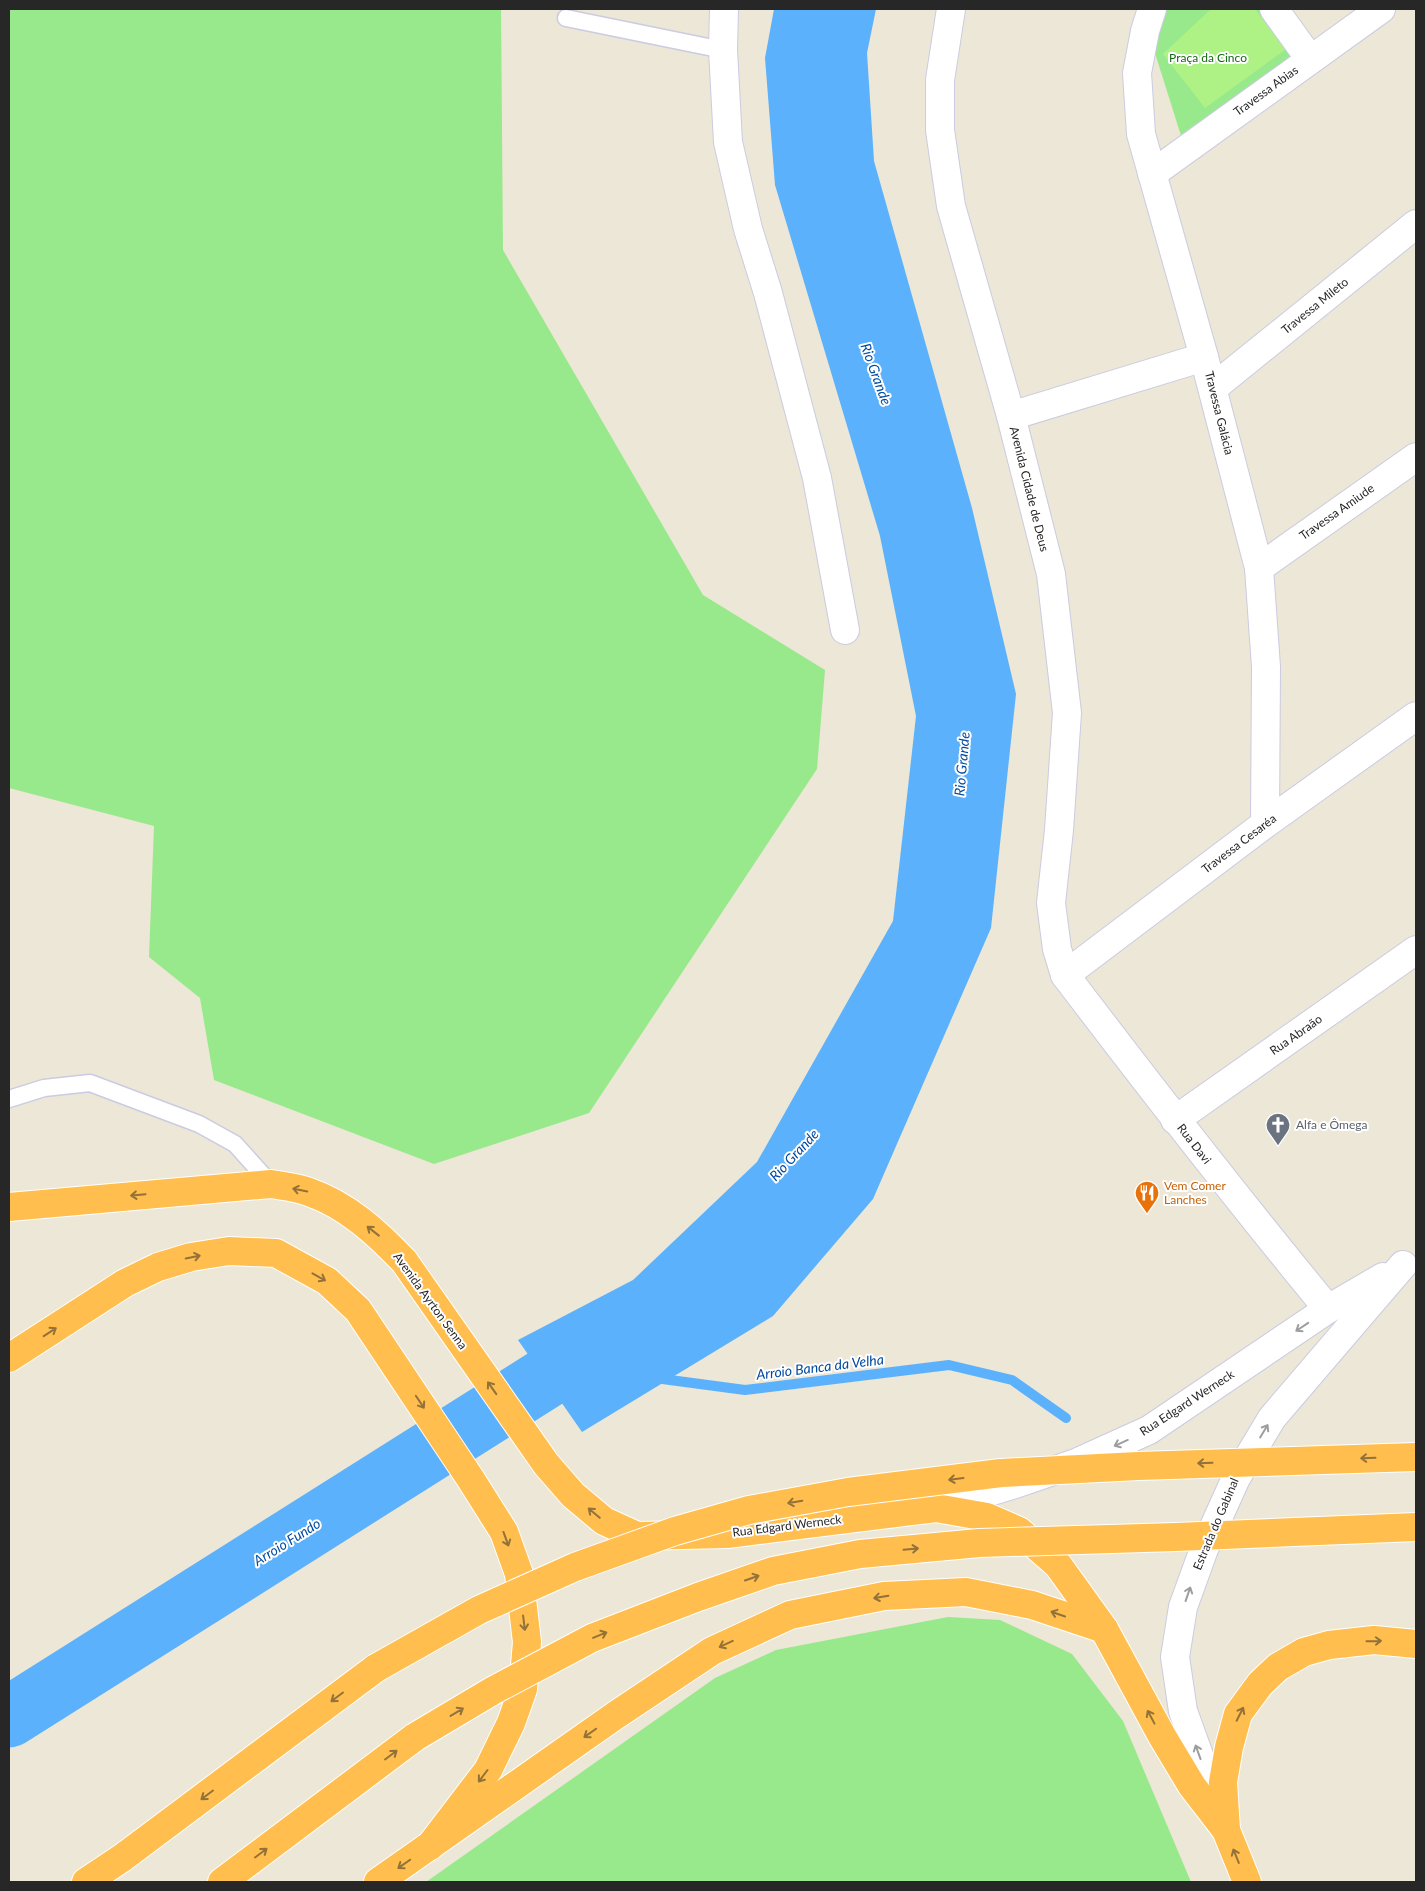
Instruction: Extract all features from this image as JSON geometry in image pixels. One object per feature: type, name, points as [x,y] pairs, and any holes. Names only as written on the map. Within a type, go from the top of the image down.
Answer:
[{"type":"highway","name":"Avenida Ayrton Senna","points":[[9,1207],[271,1184],[308,1191],[344,1209],[378,1234],[404,1261],[546,1464],[572,1495],[604,1521],[637,1536]]},
{"type":"highway","points":[[9,1358],[125,1283],[158,1267],[191,1257],[229,1251],[276,1253],[327,1281],[358,1310],[504,1532],[519,1574],[527,1642],[523,1689],[511,1723],[488,1770],[430,1846]]},
{"type":"highway","points":[[86,1882],[122,1858],[376,1668],[479,1610],[575,1567],[675,1531],[749,1510],[848,1492],[1001,1474],[1138,1466],[1416,1457]]},
{"type":"highway","name":"Rua Edgard Werneck","points":[[637,1536],[727,1534],[936,1508],[987,1517],[1019,1531],[1058,1565],[1104,1629]]},
{"type":"highway","points":[[222,1882],[415,1738],[494,1690],[592,1638],[772,1571],[860,1554],[979,1543],[1166,1538],[1416,1527]]},
{"type":"highway","points":[[378,1882],[616,1715],[712,1651],[790,1615],[884,1596],[966,1592],[1032,1605],[1104,1629]]},
{"type":"highway","name":"Estrada do Gabinal","points":[[1104,1629],[1162,1736],[1192,1786],[1226,1830],[1247,1882]]},
{"type":"highway","points":[[1226,1830],[1222,1782],[1229,1747],[1238,1714],[1260,1684],[1278,1667],[1304,1652],[1329,1645],[1374,1640],[1416,1644]]},
{"type":"street","points":[[724,9],[723,50],[728,142],[748,229],[768,293],[817,478],[845,630]]},
{"type":"street","name":"Avenida Cidade de Deus","points":[[951,9],[940,80],[941,140],[952,206],[1011,416],[1051,574],[1067,713],[1059,830],[1051,903],[1057,949],[1065,975]]},
{"type":"street","name":"Travessa Galácia","points":[[1152,9],[1145,31],[1137,73],[1141,134],[1213,388],[1259,568],[1266,667],[1265,824]]},
{"type":"street","points":[[1274,9],[1310,59]]},
{"type":"street","name":"Travessa Abias","points":[[1152,174],[1381,9]]},
{"type":"street","name":"Travessa Mileto","points":[[1213,388],[1416,224]]},
{"type":"street","points":[[1011,416],[1204,357]]},
{"type":"street","name":"Travessa Amiude","points":[[1259,568],[1416,457]]},
{"type":"street","name":"Travessa Cesaréa","points":[[1065,975],[1265,824],[1416,716]]},
{"type":"street","name":"Rua Abraão","points":[[1175,1120],[1416,950]]},
{"type":"street","name":"Rua Davi","points":[[1065,975],[1175,1120],[1328,1310]]},
{"type":"street","name":"Rua Edgard Werneck","points":[[936,1508],[1076,1463],[1149,1430],[1328,1310],[1410,1260]]},
{"type":"street","name":"Estrada do Gabinal","points":[[1226,1830],[1183,1711],[1175,1657],[1183,1607],[1204,1549],[1236,1478],[1272,1418],[1410,1260]]},
{"type":"lane","points":[[566,18],[723,50]]},
{"type":"lane","points":[[9,1099],[44,1088],[90,1083],[199,1124],[235,1144],[271,1184]]},
{"type":"green space","points":[[9,9],[501,9],[503,250],[703,595],[825,670],[817,769],[589,1113],[434,1164],[214,1080],[200,998],[149,957],[154,826],[9,788]]},
{"type":"green space","name":"Praça da Cinco","points":[[1162,9],[1265,9],[1297,51],[1183,142],[1149,34]]},
{"type":"green space","points":[[1211,9],[1255,9],[1286,49],[1205,108],[1163,54]]},
{"type":"green space","points":[[948,1617],[1000,1620],[1072,1654],[1123,1721],[1191,1882],[426,1882],[715,1678],[776,1650]]},
{"type":"water","name":"Rio Grande","points":[[774,9],[876,9],[867,53],[874,161],[972,508],[1016,694],[991,928],[873,1199],[773,1316],[582,1432],[518,1340],[633,1280],[757,1162],[893,921],[916,716],[880,536],[775,185],[765,58]]},
{"type":"waterway","name":"Arroio Fundo","points":[[9,1717],[565,1366],[610,1327]]},
{"type":"waterway","name":"Arroio Banca da Velha","points":[[655,1378],[745,1390],[949,1365],[1012,1380],[1066,1418]]},
{"type":"place","name":"Alfa e Ômega","points":[[1278,1146]]},
{"type":"place","name":"Vem Comer Lanches","points":[[1147,1214]]}]
